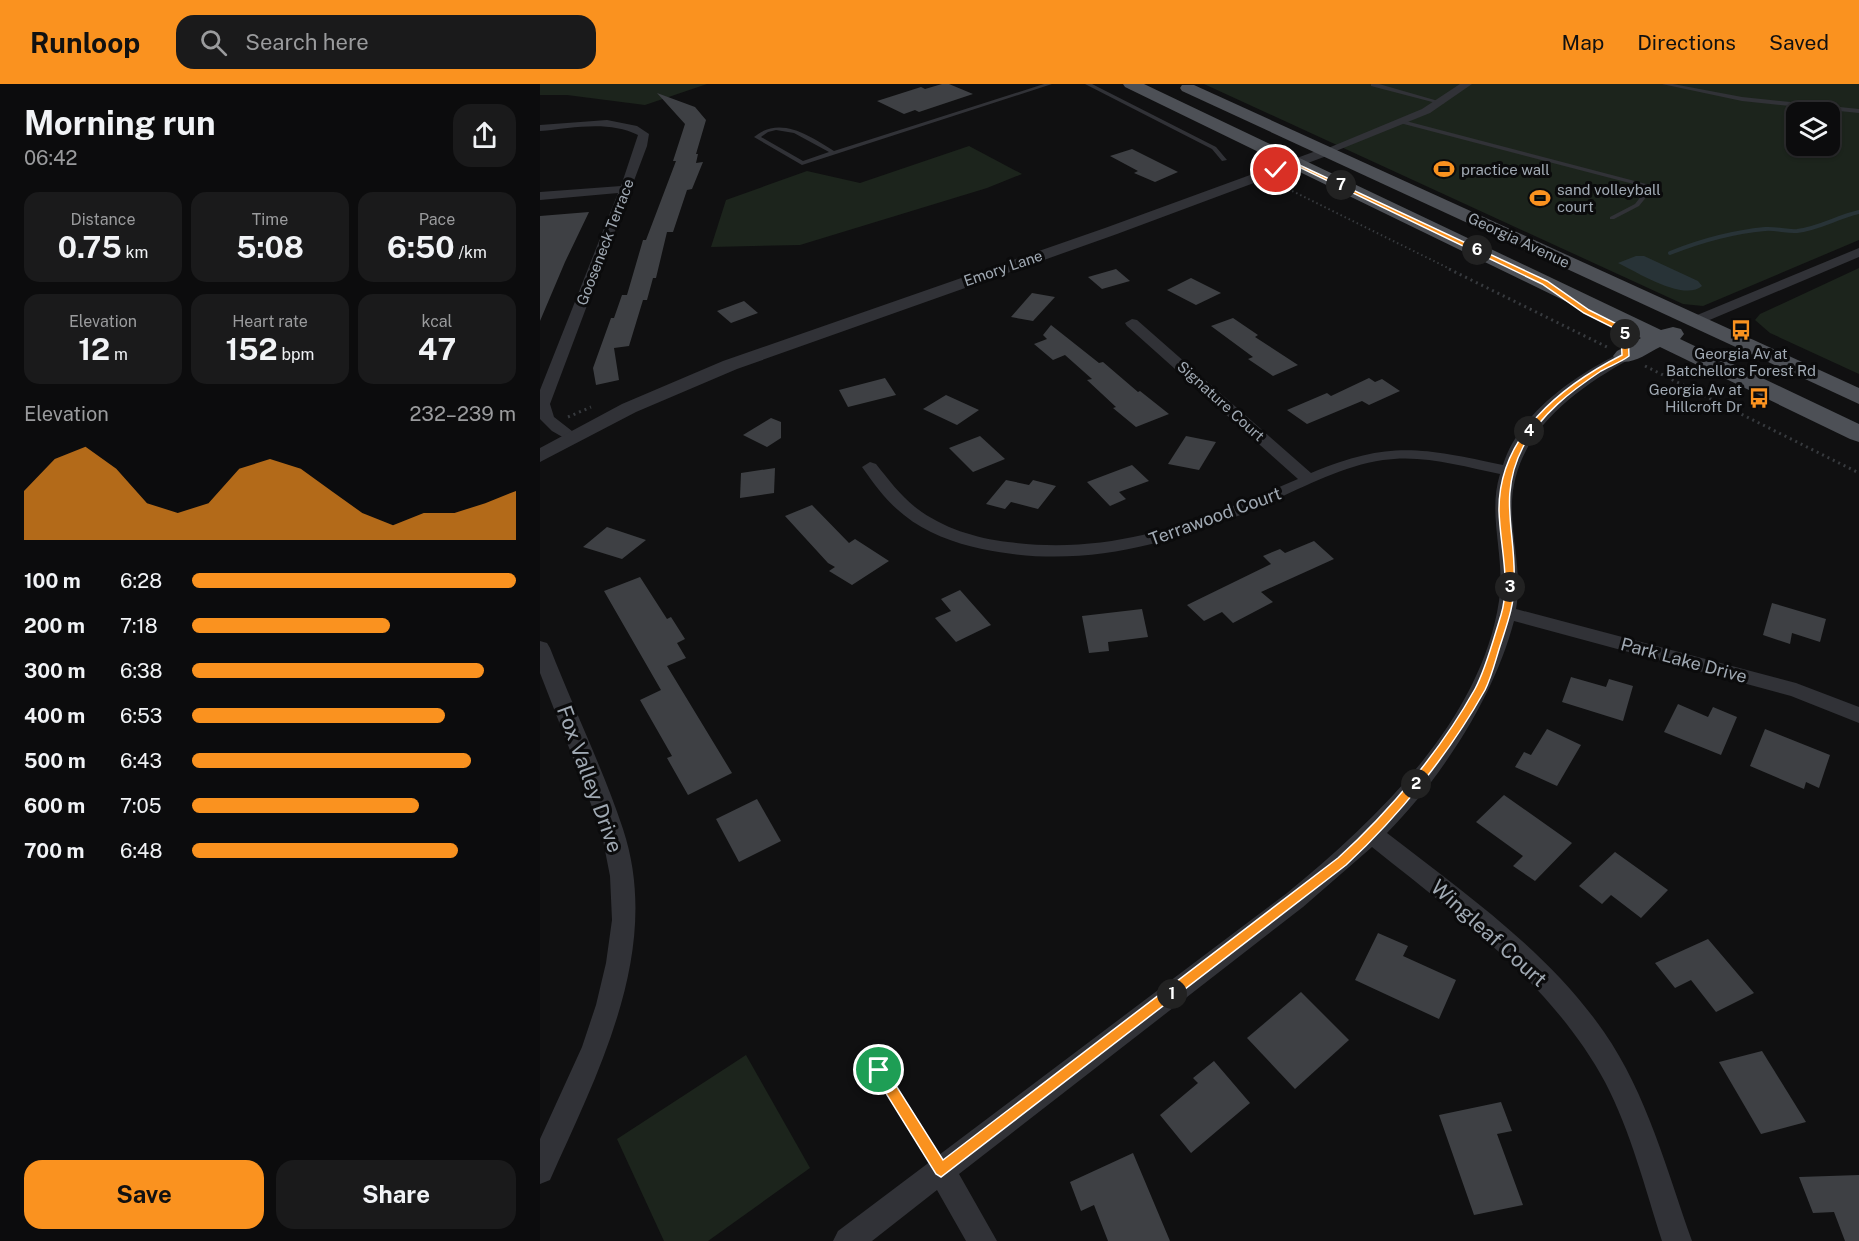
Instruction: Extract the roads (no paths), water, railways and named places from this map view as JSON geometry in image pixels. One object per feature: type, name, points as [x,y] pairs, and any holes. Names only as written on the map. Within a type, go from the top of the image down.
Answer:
[{"type":"main road","name":"Georgia Avenue","points":[[1131,84],[1859,434]]},
{"type":"main road","name":"Georgia Avenue","points":[[1179,84],[1859,397]]},
{"type":"main road","points":[[1485,254],[1509,257],[1648,319],[1678,324],[1695,321]]},
{"type":"main road","points":[[1544,282],[1586,311],[1621,329],[1626,339],[1619,353]]},
{"type":"main road","points":[[1619,353],[1659,338],[1685,333],[1704,337],[1859,403]]},
{"type":"main road","points":[[1619,353],[1667,356],[1726,370]]},
{"type":"street","name":"Emory Lane","points":[[540,456],[629,408],[730,365],[1111,231],[1327,151],[1402,122],[1442,103],[1467,84]]},
{"type":"street","name":"Gooseneck Terrace","points":[[540,128],[618,124],[644,134],[642,146],[542,404],[547,420],[573,438]]},
{"type":"street","points":[[540,196],[625,189]]},
{"type":"street","points":[[1695,321],[1859,252]]},
{"type":"street","name":"Signature Court","points":[[1132,323],[1310,480]]},
{"type":"street","points":[[848,1241],[1295,900],[1372,834],[1422,776],[1481,688],[1506,613],[1510,584],[1503,509],[1509,471],[1519,447],[1532,426],[1550,405],[1619,353]]},
{"type":"street","name":"Terrawood Court","points":[[870,467],[906,511],[930,525],[982,544],[1052,553],[1113,550],[1152,542],[1369,458],[1410,454],[1439,457],[1509,471]]},
{"type":"street","name":"Park Lake Drive","points":[[1506,613],[1796,690],[1859,715]]},
{"type":"street","name":"Fox Valley Drive","points":[[540,1170],[584,1076],[611,1003],[623,933],[624,902],[621,869],[612,830],[542,658]]},
{"type":"street","name":"Wingleaf Court","points":[[1372,834],[1519,954],[1580,1020],[1615,1074],[1644,1143],[1677,1241]]},
{"type":"street","points":[[941,1170],[982,1241]]},
{"type":"lane","points":[[834,153],[790,128],[769,130],[757,137],[802,163],[834,153],[1049,84]]},
{"type":"lane","points":[[1088,84],[1214,148],[1224,160]]},
{"type":"lane","points":[[1376,84],[1373,86],[1442,103]]},
{"type":"lane","points":[[1665,84],[1751,100],[1859,111]]},
{"type":"lane","points":[[1402,122],[1648,186],[1648,192],[1637,205],[1612,218]]},
{"type":"lane","points":[[879,1070],[941,1170]]},
{"type":"waterway","points":[[1670,253],[1741,232],[1765,229],[1805,230],[1859,212]]},
{"type":"place","name":"practice wall","points":[[1444,169]]},
{"type":"place","name":"sand volleyball court","points":[[1540,198]]},
{"type":"place","name":"Georgia Av at Batchellors Forest Rd","points":[[1741,330]]},
{"type":"place","name":"Georgia Av at Hillcroft Dr","points":[[1759,398]]}]
